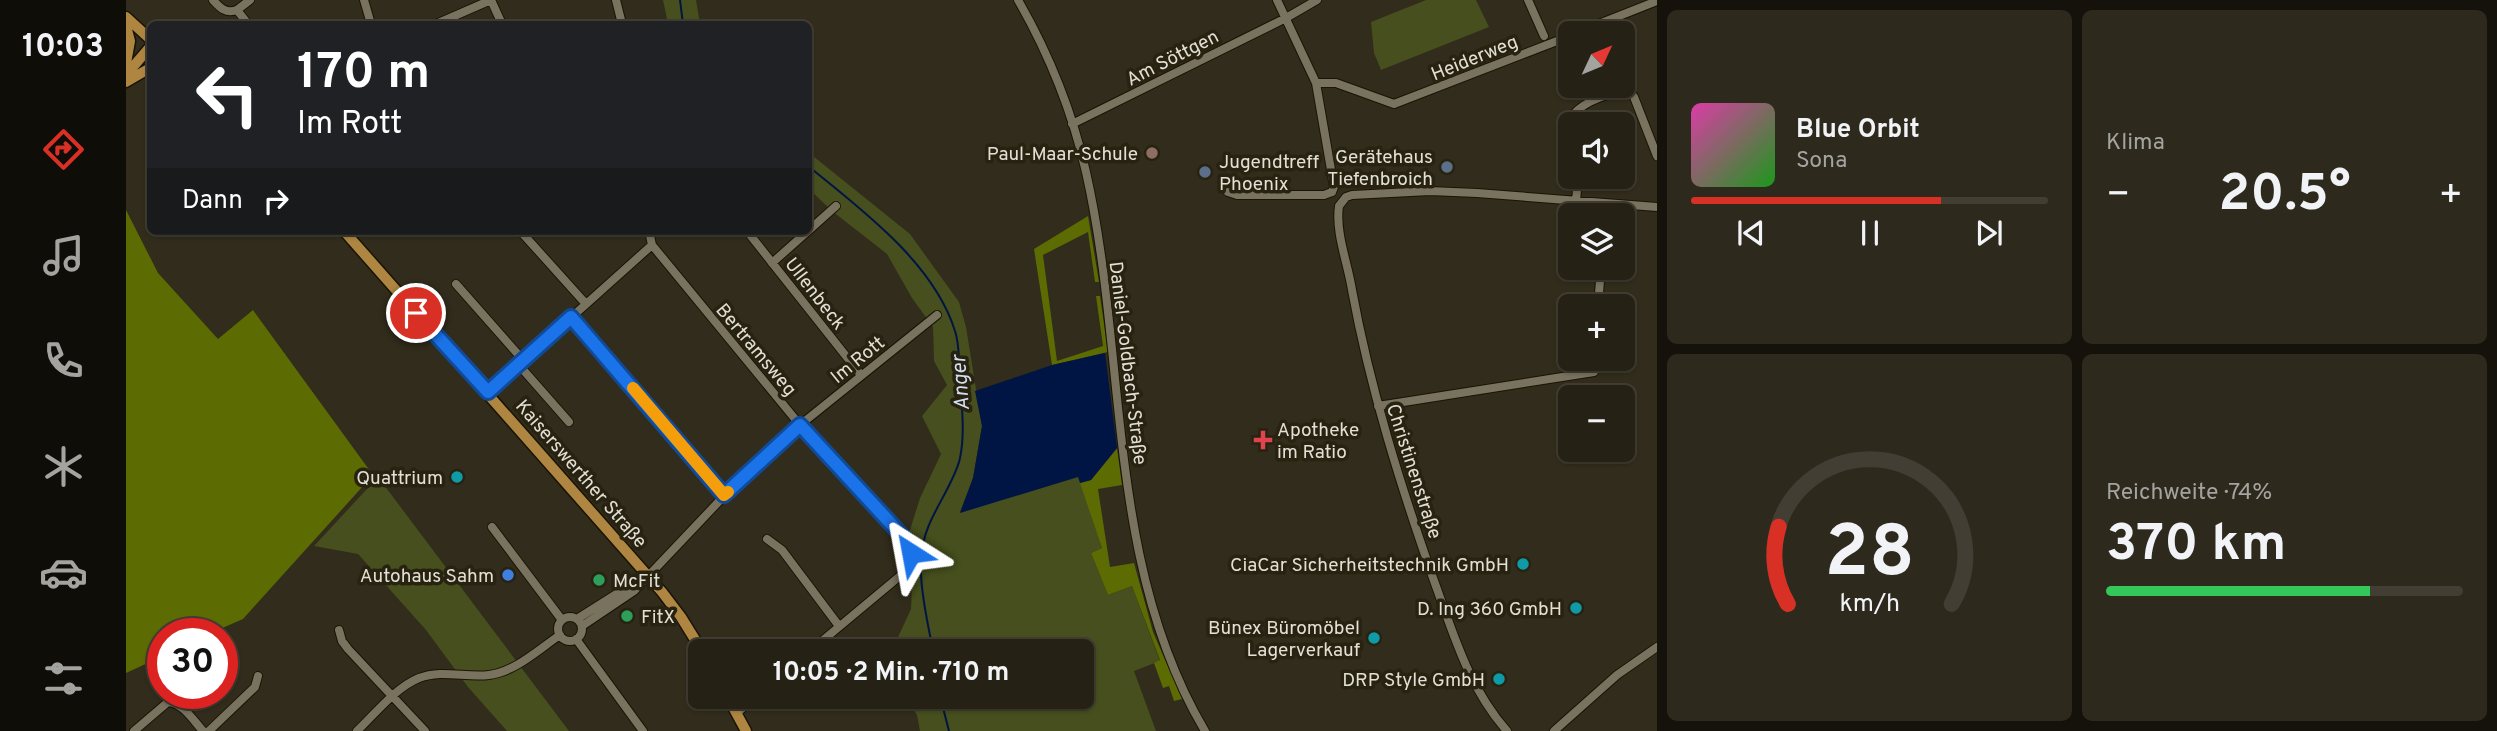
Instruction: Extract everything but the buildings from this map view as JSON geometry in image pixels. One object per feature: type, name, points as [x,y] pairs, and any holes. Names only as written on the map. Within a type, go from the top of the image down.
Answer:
[{"type":"main road","points":[[126,17],[147,36]]},
{"type":"main road","points":[[126,26],[130,41],[126,63]]},
{"type":"main road","points":[[126,75],[147,50]]},
{"type":"main road","points":[[126,82],[147,70]]},
{"type":"main road","name":"Kaiserswerther Straße","points":[[348,235],[648,575],[678,612],[695,639]]},
{"type":"main road","points":[[735,709],[746,731]]},
{"type":"street","points":[[213,0],[223,10],[230,12],[250,0]]},
{"type":"street","points":[[363,0],[370,21]]},
{"type":"street","points":[[443,21],[491,0],[501,21]]},
{"type":"street","points":[[616,0],[621,21]]},
{"type":"street","name":"Daniel-Goldbach-Straße","points":[[1018,0],[1052,67],[1085,171],[1094,218],[1142,574],[1166,653],[1205,731]]},
{"type":"street","points":[[1277,0],[1316,83],[1334,187],[1332,192]]},
{"type":"street","name":"Am Söttgen","points":[[1072,124],[1317,0]]},
{"type":"street","points":[[1528,0],[1544,36]]},
{"type":"street","points":[[1606,21],[1657,1]]},
{"type":"street","points":[[237,10],[246,21]]},
{"type":"street","name":"Heiderweg","points":[[1316,83],[1336,83],[1389,104],[1409,99],[1558,41]]},
{"type":"street","points":[[1575,112],[1579,107],[1620,91],[1629,91],[1634,97],[1657,156]]},
{"type":"street","points":[[1576,202],[1577,189]]},
{"type":"street","points":[[1332,192],[1340,204],[1352,195],[1430,191],[1477,192],[1596,203]]},
{"type":"street","points":[[1228,192],[1249,195],[1324,195],[1332,192]]},
{"type":"street","name":"Christinenstraße","points":[[1340,204],[1338,214],[1354,301],[1378,406],[1415,527],[1462,658],[1478,692],[1507,731]]},
{"type":"street","points":[[812,227],[836,206]]},
{"type":"street","points":[[1635,206],[1657,207]]},
{"type":"street","points":[[524,235],[586,304]]},
{"type":"street","points":[[488,392],[652,245],[650,235]]},
{"type":"street","name":"Ullenbeck","points":[[750,235],[861,375]]},
{"type":"street","points":[[772,263],[804,235]]},
{"type":"street","name":"Bertramsweg","points":[[652,245],[800,425],[910,547],[910,560],[906,571],[824,639]]},
{"type":"street","points":[[456,284],[569,422]]},
{"type":"street","name":"Im Rott","points":[[580,622],[634,591],[724,495],[800,425],[937,315]]},
{"type":"street","points":[[571,317],[724,495]]},
{"type":"street","points":[[1378,406],[1594,371]]},
{"type":"street","points":[[492,527],[562,620]]},
{"type":"street","points":[[767,540],[782,550],[839,626]]},
{"type":"street","points":[[570,616],[580,622],[582,634],[576,639],[568,641],[560,635],[558,627],[562,620],[570,616]]},
{"type":"street","points":[[339,630],[342,641],[425,731]]},
{"type":"street","points":[[357,731],[413,681],[443,673],[489,675],[502,671],[560,635]]},
{"type":"street","points":[[576,639],[643,731]]},
{"type":"street","points":[[1554,731],[1617,675],[1657,646]]},
{"type":"street","points":[[209,731],[255,687],[258,677]]},
{"type":"street","points":[[134,731],[168,702],[181,707],[203,731]]},
{"type":"street","points":[[737,713],[741,709]]},
{"type":"green space","points":[[663,0],[696,0],[700,21],[667,21]]},
{"type":"green space","points":[[1426,0],[1476,0],[1489,27],[1381,70],[1374,53],[1371,22]]},
{"type":"green space","points":[[812,155],[910,234],[959,302],[966,327],[982,426],[973,478],[960,512],[1079,476],[1102,548],[1091,553],[1108,595],[1132,586],[1160,661],[1134,671],[1156,731],[920,731],[913,709],[1094,709],[1094,639],[897,639],[911,609],[914,541],[909,533],[920,498],[941,454],[922,416],[947,385],[934,361],[933,327],[912,298],[887,254],[812,192]]},
{"type":"green space","points":[[126,210],[158,273],[218,339],[253,310],[373,475],[243,619],[238,621],[238,618],[147,618],[147,663],[126,673]]},
{"type":"green space","points":[[1088,216],[1099,282],[1095,282],[1088,232],[1043,255],[1057,361],[1103,346],[1096,296],[1100,296],[1108,352],[1052,365],[1034,249]]},
{"type":"green space","points":[[1117,448],[1122,485],[1098,489],[1110,567],[1134,563],[1153,632],[1182,699],[1174,701],[1169,686],[1163,688],[1154,663],[1160,660],[1132,586],[1108,595],[1091,553],[1102,548],[1080,483],[1091,480]]},
{"type":"green space","points":[[378,477],[569,731],[507,731],[468,687],[426,630],[358,554],[314,546]]},
{"type":"water","points":[[1105,353],[1117,448],[1091,480],[1080,483],[1078,477],[960,513],[973,478],[982,426],[975,391],[1052,365]]},
{"type":"waterway","name":"Anger","points":[[680,0],[683,21]]},
{"type":"waterway","name":"Anger","points":[[812,169],[872,219],[913,260],[945,306],[957,337],[963,421],[962,449],[955,474],[929,525],[921,555],[922,588],[931,639]]},
{"type":"waterway","name":"Anger","points":[[943,709],[949,731]]},
{"type":"slow traffic","points":[[633,388],[724,495],[728,492]]},
{"type":"place","name":"Paul-Maar-Schule","points":[[1152,153]]},
{"type":"place","name":"Gerätehaus Tiefenbroich","points":[[1447,167]]},
{"type":"place","name":"Jugendtreff Phoenix","points":[[1205,172]]},
{"type":"place","name":"Apotheke im Ratio","points":[[1263,440]]},
{"type":"place","name":"Quattrium","points":[[457,477]]},
{"type":"place","name":"CiaCar Sicherheitstechnik GmbH","points":[[1523,564]]},
{"type":"place","name":"Autohaus Sahm","points":[[508,575]]},
{"type":"place","name":"McFit","points":[[599,580]]},
{"type":"place","name":"D. Ing 360 GmbH","points":[[1576,608]]},
{"type":"place","name":"FitX","points":[[627,616]]},
{"type":"place","name":"Bünex Büromöbel Lagerverkauf","points":[[1374,638]]},
{"type":"place","name":"DRP Style GmbH","points":[[1499,679]]},
{"type":"route","points":[[416,313],[488,392],[571,317],[724,495],[800,425],[906,540],[911,553]]}]
